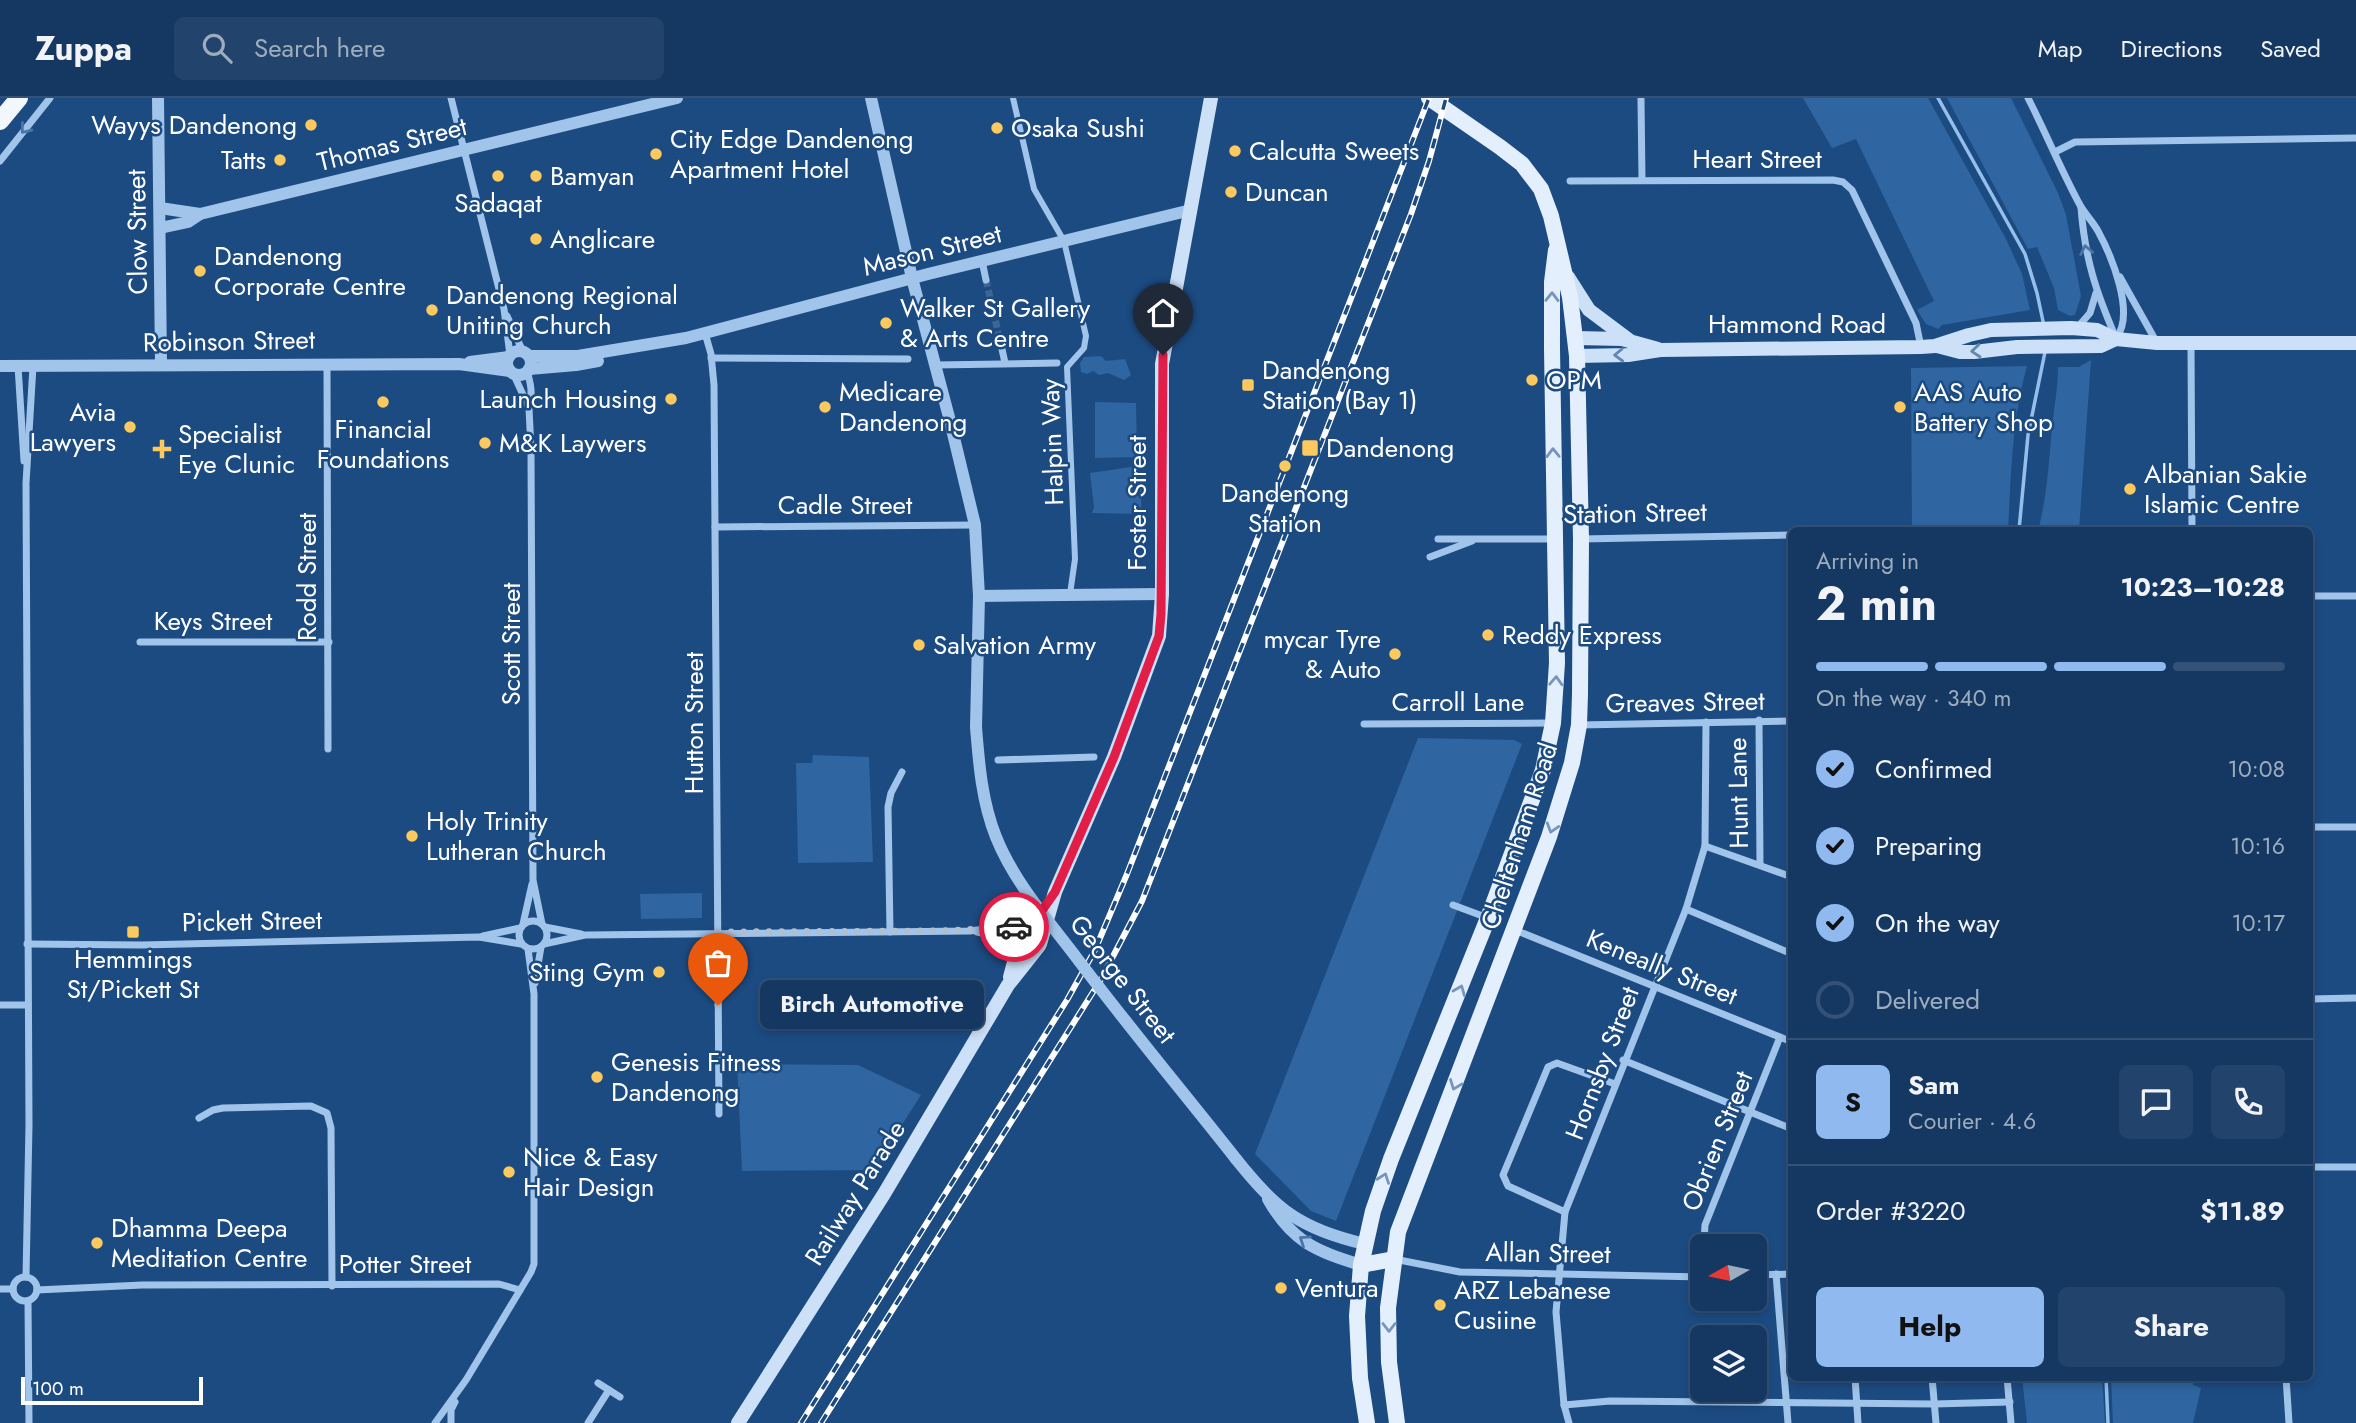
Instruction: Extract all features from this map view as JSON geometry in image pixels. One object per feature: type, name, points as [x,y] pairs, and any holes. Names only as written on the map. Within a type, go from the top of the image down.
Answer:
[{"type":"highway","points":[[0,121],[19,98]]},
{"type":"main road","name":"Foster Street","points":[[1039,946],[1055,892],[1114,757],[1158,641],[1162,594],[1162,364],[1210,98]]},
{"type":"main road","name":"Cheltenham Road","points":[[1397,1423],[1389,1362],[1388,1308],[1398,1231],[1549,837],[1572,763],[1579,725],[1581,539],[1577,356],[1565,272],[1546,201],[1525,168],[1508,152],[1429,98]]},
{"type":"main road","name":"Cheltenham Road","points":[[1361,1265],[1384,1176],[1488,918],[1543,770],[1553,723],[1557,663],[1552,282],[1557,246]]},
{"type":"main road","points":[[1565,272],[1589,310],[1629,340]]},
{"type":"main road","name":"Hammond Road","points":[[1928,347],[1969,335],[2016,329],[2074,328],[2100,330],[2116,339],[2157,343],[2356,343]]},
{"type":"main road","name":"Hammond Road","points":[[1576,338],[1629,340],[1660,349]]},
{"type":"main road","points":[[1552,349],[1576,338]]},
{"type":"main road","name":"Hammond Road","points":[[1577,356],[1628,355],[1660,349],[1928,347],[1968,352],[2017,347],[2101,346],[2116,339]]},
{"type":"main road","points":[[1552,349],[1577,356]]},
{"type":"main road","name":"Station Street","points":[[1554,539],[1581,539]]},
{"type":"main road","points":[[1553,723],[1579,725]]},
{"type":"main road","name":"Foster Street","points":[[1026,927],[1039,917],[1055,892]]},
{"type":"main road","points":[[1488,918],[1515,930]]},
{"type":"main road","points":[[1026,927],[1033,927],[1039,932],[1039,946],[1028,952],[1017,946],[1017,935],[1026,927]]},
{"type":"main road","name":"Railway Parade","points":[[1008,985],[1017,946]]},
{"type":"main road","name":"Railway Parade","points":[[738,1423],[884,1194],[1008,985],[1039,946]]},
{"type":"main road","points":[[1365,1244],[1394,1259]]},
{"type":"main road","points":[[1367,1423],[1357,1349],[1361,1265],[1394,1259]]},
{"type":"street","points":[[0,161],[50,98]]},
{"type":"street","name":"Clow Street","points":[[158,98],[161,365]]},
{"type":"street","name":"Scott Street","points":[[451,98],[504,309],[509,356]]},
{"type":"street","name":"Thomas Street","points":[[160,228],[188,222],[200,214],[677,98]]},
{"type":"street","name":"George Street","points":[[871,98],[912,278],[975,525],[979,596],[976,727],[981,782],[988,812],[1010,864],[1028,894],[1112,1004],[1265,1193],[1289,1230],[1326,1254],[1361,1265]]},
{"type":"street","name":"Halpin Way","points":[[1013,98],[1034,190],[1064,241],[1086,336],[1084,348],[1067,367],[1075,559],[1070,594]]},
{"type":"street","points":[[2028,98],[2081,208],[2099,232],[2148,332],[2157,343]]},
{"type":"street","points":[[1641,99],[1642,180]]},
{"type":"street","points":[[2055,152],[2064,145],[2075,142],[2356,138]]},
{"type":"street","name":"Heart Street","points":[[1570,181],[1843,182],[1853,192],[1928,347]]},
{"type":"street","name":"Thomas Street","points":[[160,208],[200,214]]},
{"type":"street","points":[[2081,208],[2083,235],[2096,291],[2116,339]]},
{"type":"street","name":"Mason Street","points":[[527,362],[686,338],[912,278],[1191,210]]},
{"type":"street","points":[[982,261],[986,280]]},
{"type":"street","points":[[2113,264],[2123,317],[2122,330],[2116,339]]},
{"type":"street","points":[[2074,328],[2092,310],[2096,291]]},
{"type":"street","name":"Scott Street","points":[[504,309],[527,362],[532,400],[529,408]]},
{"type":"street","name":"Hutton Street","points":[[705,333],[714,385],[719,1114]]},
{"type":"street","name":"Mason Street","points":[[527,362],[576,365],[661,349],[686,338]]},
{"type":"street","points":[[2191,344],[2192,527]]},
{"type":"street","points":[[1002,349],[1005,363]]},
{"type":"street","points":[[514,352],[527,362],[522,374],[512,372],[507,366],[509,356],[514,352]]},
{"type":"street","name":"Robinson Street","points":[[459,364],[509,356]]},
{"type":"street","points":[[711,358],[908,359]]},
{"type":"street","name":"Rodd Street","points":[[327,363],[328,749]]},
{"type":"street","points":[[935,365],[1057,363],[1067,367]]},
{"type":"street","name":"Robinson Street","points":[[0,366],[459,364],[512,372]]},
{"type":"street","points":[[18,366],[26,482]]},
{"type":"street","points":[[26,1277],[29,1125],[26,482],[33,366]]},
{"type":"street","name":"Scott Street","points":[[512,372],[529,408],[533,880],[543,925]]},
{"type":"street","name":"Cadle Street","points":[[715,527],[975,525]]},
{"type":"street","name":"Station Street","points":[[1581,539],[1788,535]]},
{"type":"street","name":"Station Street","points":[[1438,539],[1554,539]]},
{"type":"street","name":"Station Street","points":[[1430,557],[1479,539]]},
{"type":"street","points":[[979,596],[1162,594]]},
{"type":"street","points":[[2313,596],[2356,596]]},
{"type":"street","name":"Keys Street","points":[[140,642],[328,642]]},
{"type":"street","name":"Hunt Lane","points":[[1759,720],[1760,865]]},
{"type":"street","name":"Greaves Street","points":[[1579,725],[1788,721]]},
{"type":"street","name":"Hornsby Street","points":[[1569,1423],[1564,1405],[1556,1312],[1565,1212],[1623,1060],[1686,909],[1705,846],[1706,722]]},
{"type":"street","name":"Carroll Lane","points":[[1364,724],[1553,723]]},
{"type":"street","points":[[998,760],[1094,757]]},
{"type":"street","points":[[890,932],[888,807],[891,793],[902,772]]},
{"type":"street","points":[[2313,827],[2356,827]]},
{"type":"street","points":[[1705,846],[1788,876]]},
{"type":"street","name":"Scott Street","points":[[522,926],[533,880]]},
{"type":"street","points":[[1453,905],[1488,918]]},
{"type":"street","points":[[1686,909],[1788,952]]},
{"type":"street","points":[[534,994],[524,946],[518,936],[522,926],[532,921],[585,935]]},
{"type":"street","points":[[451,1423],[451,1410],[466,1380],[533,1269],[534,994],[542,946],[547,936],[543,925]]},
{"type":"street","name":"Pickett Street","points":[[479,937],[522,926]]},
{"type":"street","points":[[524,946],[542,946],[585,935],[970,931],[1006,926],[1026,927]]},
{"type":"street","name":"Keneally Street","points":[[1515,930],[1788,1040]]},
{"type":"street","points":[[970,931],[1005,938],[1017,946]]},
{"type":"street","name":"Pickett Street","points":[[27,944],[142,945],[479,937],[524,946]]},
{"type":"street","points":[[2313,999],[2356,998]]},
{"type":"street","points":[[0,1005],[27,1005]]},
{"type":"street","name":"Obrien Street","points":[[1704,1234],[1705,1225],[1780,1037]]},
{"type":"street","points":[[1623,1060],[1788,1127]]},
{"type":"street","points":[[1565,1212],[1508,1186],[1503,1175],[1548,1068],[1557,1063],[1615,1084]]},
{"type":"street","points":[[199,1118],[223,1108],[311,1106],[327,1113],[331,1128],[332,1286]]},
{"type":"street","points":[[2313,1167],[2356,1167]]},
{"type":"street","name":"George Street","points":[[1265,1193],[1308,1227],[1365,1244]]},
{"type":"street","name":"Allan Street","points":[[1394,1259],[1460,1272],[1690,1277]]},
{"type":"street","points":[[1768,1274],[1788,1275]]},
{"type":"street","points":[[1776,1274],[1788,1423]]},
{"type":"street","points":[[26,1277],[34,1281],[37,1290],[34,1298],[28,1301],[16,1298],[13,1289],[16,1281],[26,1277]]},
{"type":"street","name":"Potter Street","points":[[37,1290],[142,1285],[499,1284],[520,1290]]},
{"type":"street","points":[[0,1289],[13,1289]]},
{"type":"street","points":[[28,1301],[29,1423]]},
{"type":"street","points":[[435,1423],[466,1380]]},
{"type":"street","points":[[1855,1381],[1858,1423]]},
{"type":"street","points":[[1932,1381],[1936,1423]]},
{"type":"street","points":[[2007,1381],[2011,1423]]},
{"type":"street","points":[[2286,1381],[2289,1423]]},
{"type":"street","points":[[598,1383],[620,1397]]},
{"type":"street","points":[[588,1423],[609,1390]]},
{"type":"street","points":[[1564,1405],[1610,1402],[2010,1402]]},
{"type":"shaded area","points":[[1803,98],[1928,98],[2006,239],[2022,274],[2030,310],[1942,325],[1938,329],[1926,324],[1917,310],[1934,301],[1856,139],[1832,148]]},
{"type":"shaded area","points":[[1947,98],[2011,98],[2058,193],[2066,215],[2081,296],[2075,315],[2070,316],[2058,310],[2054,288],[2037,247],[2028,249]]},
{"type":"shaded area","points":[[1101,356],[1106,361],[1125,359],[1131,375],[1124,380],[1108,373],[1099,375],[1093,371],[1087,374],[1081,372],[1080,363],[1084,357]]},
{"type":"shaded area","points":[[2091,360],[2079,527],[2039,527],[2047,478],[2058,367],[2079,367]]},
{"type":"shaded area","points":[[2027,366],[2015,427],[2008,527],[1912,527],[1911,368]]},
{"type":"shaded area","points":[[1095,402],[1136,403],[1137,457],[1095,458]]},
{"type":"shaded area","points":[[1131,467],[1142,476],[1141,514],[1092,513],[1094,507],[1090,473]]},
{"type":"shaded area","points":[[1418,738],[1514,740],[1522,744],[1336,1221],[1311,1211],[1255,1154]]},
{"type":"shaded area","points":[[813,755],[869,757],[873,862],[798,863],[796,763],[812,763]]},
{"type":"shaded area","points":[[702,893],[702,918],[641,919],[640,894]]},
{"type":"shaded area","points":[[737,1064],[858,1065],[921,1095],[873,1170],[742,1171]]},
{"type":"shaded area","points":[[2022,1381],[2102,1381],[2105,1423],[2027,1423]]},
{"type":"shaded area","points":[[2111,1381],[2194,1381],[2193,1385],[2201,1388],[2193,1423],[2113,1423]]},
{"type":"waterway","points":[[1938,98],[2025,254],[2044,326]]},
{"type":"waterway","points":[[2019,527],[2028,435],[2045,352]]},
{"type":"waterway","points":[[2106,1381],[2108,1423]]},
{"type":"tunnel","points":[[986,280],[1002,349]]},
{"type":"railway","points":[[801,1423],[1067,1000],[1095,950],[1429,98]]},
{"type":"railway","points":[[821,1423],[1100,981],[1142,901],[1411,214],[1446,98]]},
{"type":"way so far","points":[[718,1005],[716,932],[970,931],[1014,927]]},
{"type":"place","name":"Wayys Dandenong","points":[[311,125]]},
{"type":"place","name":"Osaka Sushi","points":[[997,128]]},
{"type":"place","name":"Calcutta Sweets","points":[[1235,151]]},
{"type":"place","name":"City Edge Dandenong Apartment Hotel","points":[[656,154]]},
{"type":"place","name":"Tatts","points":[[280,160]]},
{"type":"place","name":"Sadaqat","points":[[498,176]]},
{"type":"place","name":"Bamyan","points":[[536,176]]},
{"type":"place","name":"Duncan","points":[[1231,192]]},
{"type":"place","name":"Anglicare","points":[[536,239]]},
{"type":"place","name":"Dandenong Corporate Centre","points":[[200,271]]},
{"type":"place","name":"Dandenong Regional Uniting Church","points":[[432,310]]},
{"type":"place","name":"Walker St Gallery & Arts Centre","points":[[886,323]]},
{"type":"place","name":"OPM","points":[[1532,380]]},
{"type":"place","name":"Dandenong Station (Bay 1)","points":[[1248,385]]},
{"type":"place","name":"Launch Housing","points":[[671,399]]},
{"type":"place","name":"Financial Foundations","points":[[383,402]]},
{"type":"place","name":"Medicare Dandenong","points":[[825,407]]},
{"type":"place","name":"AAS Auto Battery Shop","points":[[1900,407]]},
{"type":"place","name":"Avia Lawyers","points":[[130,427]]},
{"type":"place","name":"M&K Laywers","points":[[485,443]]},
{"type":"place","name":"Dandenong","points":[[1310,448]]},
{"type":"place","name":"Specialist Eye Clunic","points":[[162,449]]},
{"type":"place","name":"Dandenong Station","points":[[1285,466]]},
{"type":"place","name":"Albanian Sakie Islamic Centre","points":[[2130,489]]},
{"type":"place","name":"Reddy Express","points":[[1488,635]]},
{"type":"place","name":"Salvation Army","points":[[919,645]]},
{"type":"place","name":"mycar Tyre & Auto","points":[[1395,654]]},
{"type":"place","name":"Holy Trinity Lutheran Church","points":[[412,836]]},
{"type":"place","name":"Hemmings St/Pickett St","points":[[133,932]]},
{"type":"place","name":"Sting Gym","points":[[659,972]]},
{"type":"place","name":"Birch Automotive","points":[[718,1005]]},
{"type":"place","name":"Genesis Fitness Dandenong","points":[[597,1077]]},
{"type":"place","name":"Nice & Easy Hair Design","points":[[509,1172]]},
{"type":"place","name":"Dhamma Deepa Meditation Centre","points":[[97,1243]]},
{"type":"place","name":"Ventura","points":[[1281,1288]]},
{"type":"place","name":"ARZ Lebanese Cusiine","points":[[1440,1305]]},
{"type":"route","points":[[1014,927],[1025,928],[1034,922],[1055,892],[1114,757],[1159,636],[1163,355]]}]
